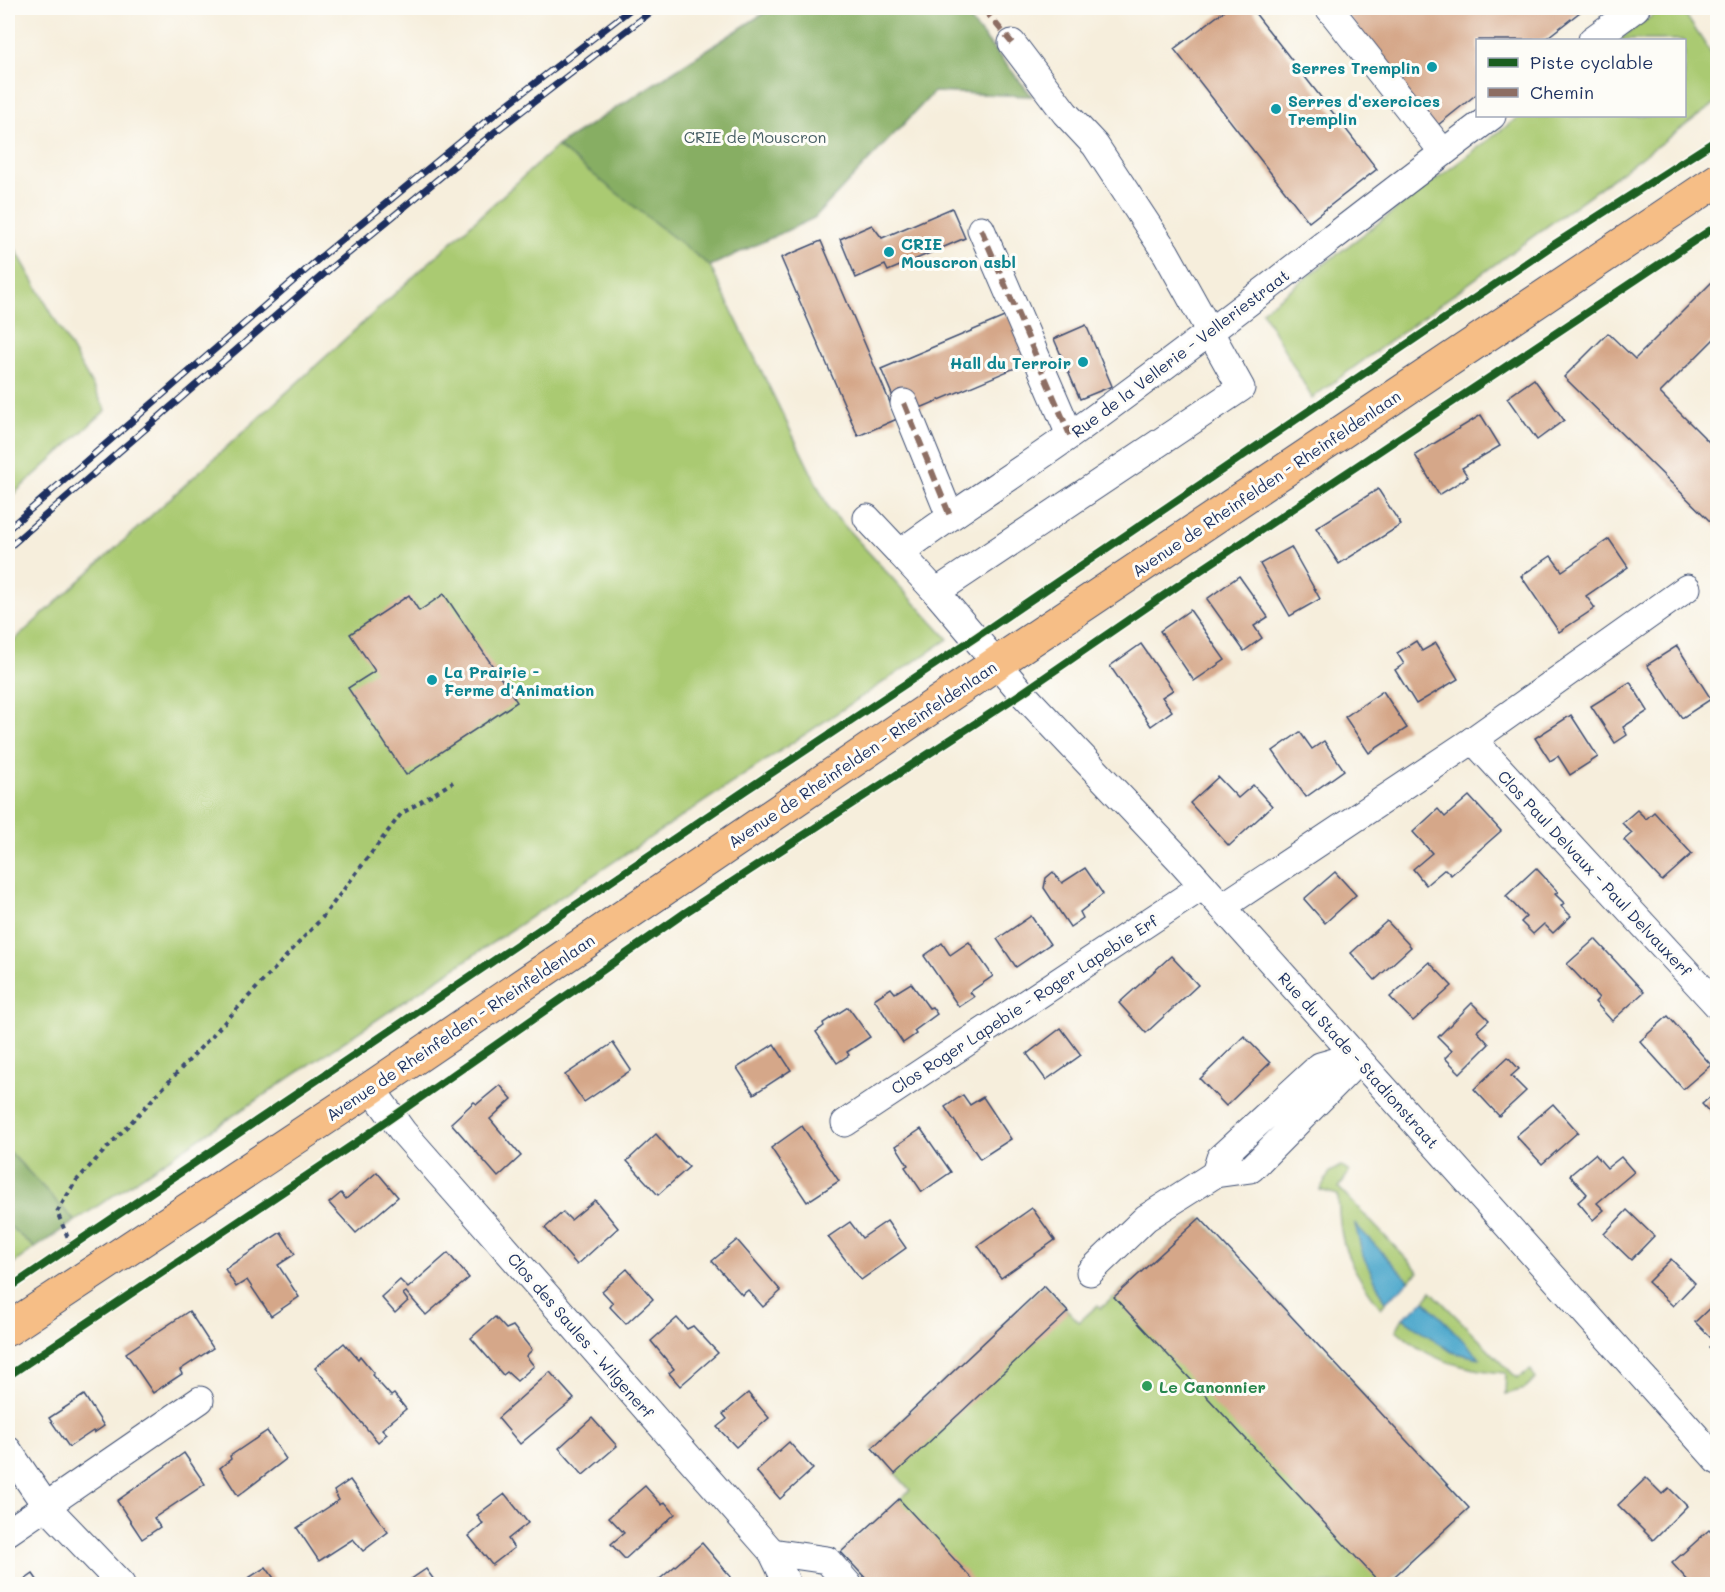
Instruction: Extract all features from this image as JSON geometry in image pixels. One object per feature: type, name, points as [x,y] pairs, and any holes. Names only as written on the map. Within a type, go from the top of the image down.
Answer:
[{"type":"main road","name":"Avenue de Rheinfelden - Rheinfeldenlaan","points":[[8,1329],[371,1088],[617,919],[1718,180]]},
{"type":"street","points":[[1329,8],[1443,152]]},
{"type":"street","points":[[1593,39],[1636,8]]},
{"type":"street","points":[[936,592],[1241,388],[1166,253],[1095,145],[1065,112],[1012,43]]},
{"type":"street","name":"Rue de la Vellerie - Velleriestraat","points":[[900,553],[950,516],[1070,435],[1210,332],[1491,117]]},
{"type":"street","points":[[981,229],[1070,435]]},
{"type":"street","points":[[904,403],[950,516]]},
{"type":"street","points":[[867,518],[900,553]]},
{"type":"street","name":"Rue du Stade - Stadionstraat","points":[[900,553],[1022,693],[1203,886],[1718,1461]]},
{"type":"street","points":[[1222,907],[1473,740],[1687,588]]},
{"type":"street","name":"Clos Paul Delvaux - Paul Delvauxerf","points":[[1473,740],[1718,1006]]},
{"type":"street","name":"Clos Roger Lapebie - Roger Lapebie Erf","points":[[845,1123],[1203,886]]},
{"type":"street","points":[[1090,1272],[1146,1218],[1215,1174],[1220,1158],[1320,1066],[1355,1056]]},
{"type":"street","name":"Clos des Saules - Wilgenerf","points":[[371,1088],[403,1132],[772,1552],[785,1579],[783,1584]]},
{"type":"street","points":[[8,1532],[200,1400]]},
{"type":"street","points":[[8,1450],[45,1506],[121,1584]]},
{"type":"street","points":[[772,1552],[827,1560],[848,1584]]},
{"type":"path","points":[[71,1245],[57,1212],[76,1180],[322,918],[401,814],[453,782]]},
{"type":"path","points":[[63,1251],[80,1240]]},
{"type":"green space","points":[[772,8],[960,8],[1032,96],[934,92],[814,218],[710,266],[829,509],[948,639],[75,1221],[8,1150],[8,646],[557,146]]},
{"type":"green space","name":"CRIE de Mouscron","points":[[772,8],[960,8],[1032,96],[934,92],[814,218],[710,266],[557,146]]},
{"type":"green space","points":[[1663,8],[1681,8],[1717,62],[1717,102],[1312,398],[1262,311],[1519,117],[1686,117],[1686,39],[1620,39]]},
{"type":"green space","points":[[8,236],[106,410],[8,499]]},
{"type":"green space","points":[[8,1150],[75,1221],[35,1248],[8,1225]]},
{"type":"green space","points":[[1341,1166],[1349,1172],[1339,1188],[1419,1272],[1409,1281],[1355,1225],[1377,1285],[1386,1302],[1381,1308],[1367,1290],[1345,1249],[1340,1226],[1338,1195],[1320,1190],[1330,1172]]},
{"type":"green space","name":"Le Canonnier","points":[[1200,1218],[1469,1508],[1386,1584],[871,1584],[841,1552],[910,1490],[872,1448],[1044,1286],[1079,1322],[1098,1305],[1101,1308],[1114,1297]]},
{"type":"green space","points":[[8,1225],[35,1248],[8,1267]]},
{"type":"green space","points":[[1431,1291],[1517,1378],[1531,1370],[1536,1379],[1525,1389],[1505,1394],[1506,1373],[1472,1368],[1428,1354],[1396,1330],[1403,1318],[1452,1352],[1479,1358],[1425,1301]]},
{"type":"water","points":[[1355,1224],[1409,1281],[1386,1302],[1363,1256]]},
{"type":"water","points":[[1425,1301],[1480,1358],[1452,1352],[1403,1318]]},
{"type":"building","name":"Serres d'exercices Tremplin","points":[[1228,8],[1251,8],[1377,169],[1309,222],[1174,49]]},
{"type":"building","name":"Serres Tremplin","points":[[1342,8],[1585,8],[1545,39],[1476,39],[1476,95],[1433,129]]},
{"type":"building","name":"CRIE Mouscron asbl","points":[[952,208],[965,238],[888,271],[885,265],[856,278],[840,239],[872,225],[882,238]]},
{"type":"building","points":[[821,241],[897,419],[858,436],[781,258]]},
{"type":"building","points":[[1718,276],[1718,335],[1660,393],[1718,451],[1718,529],[1564,377],[1608,333],[1635,359]]},
{"type":"building","points":[[1009,315],[1029,362],[918,409],[897,406],[881,369]]},
{"type":"building","name":"Hall du Terroir","points":[[1086,325],[1112,386],[1080,399],[1054,339]]},
{"type":"building","points":[[1534,379],[1564,420],[1537,440],[1507,398]]},
{"type":"building","points":[[1481,415],[1500,446],[1462,468],[1468,477],[1439,495],[1415,455]]},
{"type":"building","points":[[1378,489],[1401,525],[1339,564],[1316,528]]},
{"type":"building","points":[[1609,539],[1628,567],[1586,596],[1595,608],[1559,632],[1521,576],[1551,556],[1562,571]]},
{"type":"building","points":[[1291,547],[1320,599],[1290,616],[1260,564]]},
{"type":"building","points":[[1239,576],[1268,617],[1254,626],[1262,638],[1244,651],[1207,599]]},
{"type":"building","name":"La Prairie - Ferme d'Animation","points":[[444,594],[517,702],[406,775],[348,688],[375,671],[350,634],[409,595],[419,611]]},
{"type":"building","points":[[1190,610],[1225,660],[1194,681],[1160,631]]},
{"type":"building","points":[[1416,641],[1422,651],[1436,643],[1458,679],[1416,704],[1395,670],[1404,664],[1397,653]]},
{"type":"building","points":[[1141,644],[1173,690],[1162,697],[1172,711],[1151,726],[1110,666]]},
{"type":"building","points":[[1677,646],[1711,699],[1682,718],[1647,665]]},
{"type":"building","points":[[1630,682],[1648,711],[1623,727],[1627,735],[1615,743],[1591,706]]},
{"type":"building","points":[[1383,691],[1407,728],[1369,753],[1345,717]]},
{"type":"building","points":[[1571,715],[1598,757],[1570,775],[1558,756],[1550,761],[1535,738]]},
{"type":"building","points":[[1300,732],[1312,749],[1324,741],[1344,770],[1306,797],[1273,751]]},
{"type":"building","points":[[1218,777],[1238,798],[1253,785],[1272,806],[1229,846],[1190,803]]},
{"type":"building","points":[[1469,796],[1501,831],[1451,875],[1445,869],[1426,885],[1413,869],[1432,853],[1413,832],[1438,809],[1445,817]]},
{"type":"building","points":[[1637,810],[1646,819],[1654,812],[1692,854],[1662,881],[1624,840],[1632,833],[1622,823]]},
{"type":"building","points":[[1085,868],[1103,894],[1080,912],[1083,918],[1070,927],[1044,888],[1046,878],[1053,872],[1062,883]]},
{"type":"building","points":[[1536,868],[1558,892],[1555,894],[1564,903],[1561,906],[1571,916],[1553,933],[1544,924],[1533,934],[1521,922],[1526,917],[1506,896]]},
{"type":"building","points":[[1335,872],[1356,895],[1325,923],[1304,899]]},
{"type":"building","points":[[1031,916],[1050,944],[1016,967],[997,939]]},
{"type":"building","points":[[1387,921],[1411,947],[1375,980],[1351,953]]},
{"type":"building","points":[[1595,939],[1644,992],[1612,1021],[1595,1002],[1599,998],[1567,964]]},
{"type":"building","points":[[969,942],[993,976],[970,992],[974,997],[959,1007],[924,956],[942,943],[950,955]]},
{"type":"building","points":[[1171,956],[1198,985],[1146,1033],[1119,1003]]},
{"type":"building","points":[[1429,962],[1452,986],[1413,1021],[1390,997]]},
{"type":"building","points":[[911,983],[929,1008],[932,1007],[937,1014],[914,1031],[916,1034],[903,1043],[874,999],[891,988],[895,993]]},
{"type":"building","points":[[1472,1003],[1489,1020],[1477,1031],[1489,1044],[1460,1073],[1445,1058],[1452,1051],[1438,1037]]},
{"type":"building","points":[[848,1007],[870,1037],[847,1052],[849,1055],[837,1063],[816,1032],[824,1026],[823,1023]]},
{"type":"building","points":[[1668,1016],[1711,1065],[1683,1089],[1640,1041]]},
{"type":"building","points":[[1061,1028],[1081,1055],[1046,1080],[1027,1054]]},
{"type":"building","points":[[1244,1036],[1270,1063],[1226,1106],[1200,1079]]},
{"type":"building","points":[[613,1043],[631,1070],[584,1102],[565,1075]]},
{"type":"building","points":[[774,1044],[791,1070],[754,1094],[737,1068]]},
{"type":"building","points":[[1508,1057],[1519,1069],[1511,1076],[1526,1091],[1499,1116],[1474,1089]]},
{"type":"building","points":[[500,1085],[512,1099],[490,1119],[521,1156],[498,1177],[451,1123],[474,1102],[477,1104]]},
{"type":"building","points":[[1718,1090],[1718,1121],[1702,1104]]},
{"type":"building","points":[[963,1095],[970,1105],[983,1097],[1011,1139],[980,1159],[945,1107]]},
{"type":"building","points":[[1553,1104],[1578,1132],[1542,1164],[1516,1136]]},
{"type":"building","points":[[802,1126],[839,1181],[807,1202],[771,1148]]},
{"type":"building","points":[[921,1129],[951,1172],[922,1192],[905,1167],[908,1165],[896,1146]]},
{"type":"building","points":[[656,1134],[677,1158],[679,1157],[689,1167],[658,1195],[627,1161]]},
{"type":"building","points":[[1595,1154],[1607,1168],[1621,1157],[1634,1172],[1597,1203],[1604,1210],[1593,1220],[1578,1202],[1587,1194],[1570,1175]]},
{"type":"building","points":[[377,1172],[398,1197],[356,1233],[329,1203],[341,1193],[346,1199]]},
{"type":"building","points":[[595,1200],[618,1228],[577,1265],[545,1228],[563,1212],[571,1220]]},
{"type":"building","points":[[1032,1208],[1055,1240],[1001,1278],[978,1246]]},
{"type":"building","points":[[1627,1210],[1654,1236],[1631,1260],[1604,1234]]},
{"type":"building","points":[[1200,1218],[1469,1508],[1386,1584],[1381,1584],[1114,1297]]},
{"type":"building","points":[[887,1221],[906,1248],[861,1280],[828,1237],[850,1222],[862,1238]]},
{"type":"building","points":[[281,1232],[295,1254],[278,1265],[299,1297],[271,1316],[247,1280],[236,1287],[225,1269]]},
{"type":"building","points":[[737,1240],[781,1291],[763,1307],[748,1290],[742,1295],[712,1261]]},
{"type":"building","points":[[448,1253],[469,1278],[426,1315],[406,1292],[403,1294],[408,1301],[395,1313],[381,1297],[400,1280],[408,1288]]},
{"type":"building","points":[[1671,1259],[1695,1283],[1673,1306],[1648,1282]]},
{"type":"building","points":[[627,1269],[653,1299],[626,1324],[610,1307],[613,1303],[602,1291]]},
{"type":"building","points":[[1044,1286],[1068,1312],[895,1474],[872,1448]]},
{"type":"building","points":[[1718,1300],[1718,1356],[1709,1348],[1715,1342],[1695,1322]]},
{"type":"building","points":[[189,1311],[213,1348],[180,1370],[182,1374],[153,1393],[126,1353]]},
{"type":"building","points":[[495,1317],[506,1329],[513,1326],[532,1350],[526,1356],[534,1366],[517,1381],[507,1372],[503,1375],[471,1338]]},
{"type":"building","points":[[677,1318],[687,1329],[693,1326],[718,1353],[680,1386],[669,1373],[674,1369],[651,1341]]},
{"type":"building","points":[[344,1343],[358,1359],[360,1356],[374,1373],[372,1375],[391,1396],[394,1394],[406,1409],[382,1429],[387,1434],[378,1442],[315,1368]]},
{"type":"building","points":[[550,1372],[574,1399],[520,1444],[498,1418]]},
{"type":"building","points":[[748,1393],[769,1418],[736,1447],[717,1427],[727,1419],[723,1414]]},
{"type":"building","points":[[84,1395],[104,1426],[69,1447],[49,1418]]},
{"type":"building","points":[[592,1418],[617,1446],[583,1475],[559,1448]]},
{"type":"building","points":[[267,1431],[286,1459],[238,1496],[220,1468],[231,1459],[230,1456]]},
{"type":"building","points":[[789,1442],[813,1469],[780,1499],[756,1471]]},
{"type":"building","points":[[184,1453],[205,1484],[154,1518],[160,1527],[142,1539],[117,1501]]},
{"type":"building","points":[[1646,1478],[1662,1494],[1669,1488],[1687,1506],[1653,1540],[1618,1505]]},
{"type":"building","points":[[350,1480],[388,1532],[363,1551],[353,1539],[319,1561],[297,1528],[339,1500],[334,1491]]},
{"type":"building","points":[[645,1486],[662,1505],[665,1502],[675,1514],[625,1559],[611,1544],[624,1533],[609,1517]]},
{"type":"building","points":[[505,1494],[528,1523],[508,1539],[514,1548],[492,1565],[469,1536],[483,1524],[477,1515]]},
{"type":"building","points":[[899,1499],[977,1584],[871,1584],[841,1552]]},
{"type":"building","points":[[1709,1530],[1718,1539],[1718,1584],[1691,1584],[1672,1563]]},
{"type":"building","points":[[702,1543],[731,1577],[723,1584],[654,1584]]},
{"type":"building","points":[[266,1567],[278,1584],[239,1584]]},
{"type":"building","points":[[426,1569],[437,1584],[404,1584]]},
{"type":"building","points":[[33,1574],[40,1584],[19,1584]]},
{"type":"railway","points":[[8,529],[322,256],[486,121],[632,8]]},
{"type":"railway","points":[[8,548],[332,267],[496,131],[656,8]]},
{"type":"marked path","points":[[983,8],[1012,43]]},
{"type":"marked path","points":[[981,229],[1070,435]]},
{"type":"marked path","points":[[904,403],[950,516]]},
{"type":"cycle path","points":[[8,1289],[1547,249],[1718,139]]},
{"type":"cycle path","points":[[8,1376],[354,1144],[686,912],[1022,693],[1195,574],[1718,225]]},
{"type":"place","name":"Serres Tremplin","points":[[1432,67]]},
{"type":"place","name":"Serres d'exercices Tremplin","points":[[1276,109]]},
{"type":"place","name":"CRIE Mouscron asbl","points":[[889,252]]},
{"type":"place","name":"Hall du Terroir","points":[[1083,362]]},
{"type":"place","name":"La Prairie - Ferme d'Animation","points":[[432,680]]},
{"type":"place","name":"Le Canonnier","points":[[1147,1386]]}]
